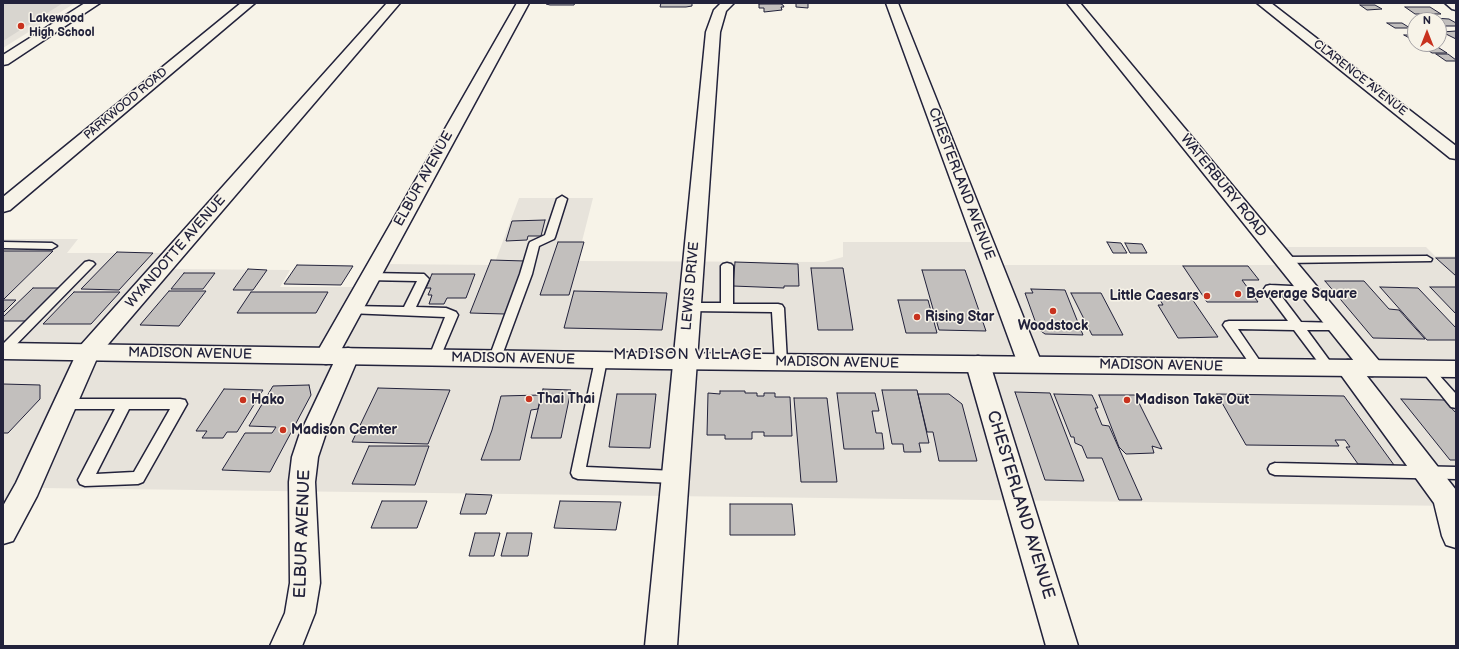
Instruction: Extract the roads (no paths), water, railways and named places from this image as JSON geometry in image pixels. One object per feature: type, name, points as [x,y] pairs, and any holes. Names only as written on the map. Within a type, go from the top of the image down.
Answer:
[{"type":"street","points":[[3,61],[94,3]]},
{"type":"street","name":"PARKWOOD ROAD","points":[[3,206],[249,3]]},
{"type":"street","name":"WYANDOTTE AVENUE","points":[[3,532],[27,488],[88,352],[394,3]]},
{"type":"street","name":"ELBUR AVENUE","points":[[286,646],[300,612],[305,584],[302,482],[306,457],[352,310],[523,3]]},
{"type":"street","name":"LEWIS DRIVE","points":[[662,646],[684,361],[713,32],[720,10],[728,3]]},
{"type":"street","name":"CHESTERLAND AVENUE","points":[[892,3],[1030,364]]},
{"type":"street","name":"WATERBURY ROAD","points":[[1073,3],[1338,326],[1349,368],[1447,499],[1456,536]]},
{"type":"street","name":"CLARENCE AVENUE","points":[[1263,3],[1456,154]]},
{"type":"street","points":[[1451,3],[1456,6]]},
{"type":"street","name":"MADISON AVENUE","points":[[3,351],[601,360],[1456,369]]},
{"type":"street","name":"CHESTERLAND AVENUE","points":[[978,364],[1062,646]]},
{"type":"lane","points":[[495,358],[526,274],[534,244],[550,237],[562,199]]},
{"type":"lane","points":[[3,245],[52,246]]},
{"type":"lane","points":[[1284,260],[1427,259]]},
{"type":"lane","points":[[3,351],[88,264]]},
{"type":"lane","points":[[727,266],[727,307]]},
{"type":"lane","points":[[370,277],[420,277],[423,279],[408,311]]},
{"type":"lane","points":[[1308,290],[1270,289],[1297,326],[1349,368]]},
{"type":"lane","points":[[689,306],[778,308],[781,362]]},
{"type":"lane","points":[[352,310],[446,312],[452,315],[435,357]]},
{"type":"lane","points":[[1258,367],[1230,325],[1338,326]]},
{"type":"lane","points":[[601,360],[578,473],[675,477]]},
{"type":"lane","points":[[1426,368],[1456,403]]},
{"type":"lane","points":[[65,404],[180,404],[138,478],[85,480],[124,405]]},
{"type":"lane","points":[[1275,469],[1456,473]]},
{"type":"place","name":"Lakewood High School","points":[[21,26]]},
{"type":"place","name":"Beverage Square","points":[[1238,294]]},
{"type":"place","name":"Little Caesars","points":[[1207,296]]},
{"type":"place","name":"Woodstock","points":[[1053,311]]},
{"type":"place","name":"Rising Star","points":[[917,317]]},
{"type":"place","name":"Thai Thai","points":[[529,399]]},
{"type":"place","name":"Hako","points":[[243,400]]},
{"type":"place","name":"Madison Take Out","points":[[1127,400]]},
{"type":"place","name":"Madison Cemter","points":[[283,430]]},
{"type":"district","name":"MADISON VILLAGE","points":[[688,355]]}]
